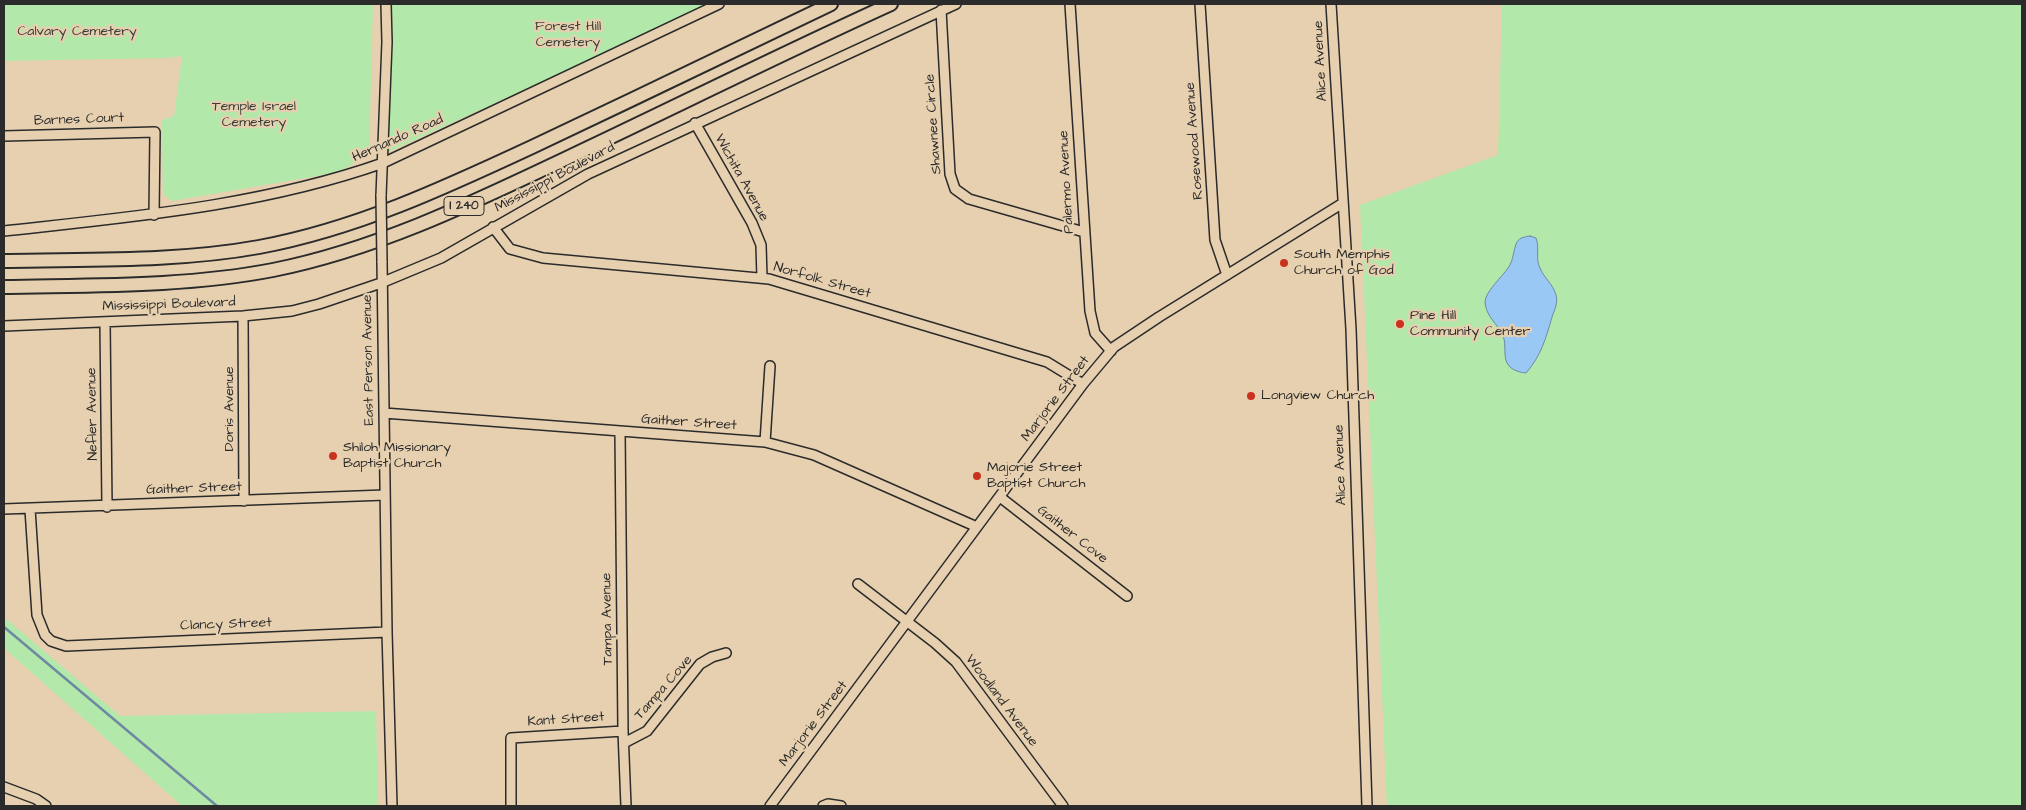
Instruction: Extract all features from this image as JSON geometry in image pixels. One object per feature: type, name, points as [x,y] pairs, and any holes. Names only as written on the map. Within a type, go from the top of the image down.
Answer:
[{"type":"highway","name":"I 240","points":[[4,261],[129,258],[222,253],[297,239],[350,224],[400,206],[474,174],[832,4]]},
{"type":"highway","name":"I 240","points":[[4,286],[109,285],[246,275],[363,246],[434,220],[502,189],[891,4]]},
{"type":"street","name":"East Person Avenue","points":[[386,4],[387,42],[381,282],[392,806]]},
{"type":"street","name":"Hernando Road","points":[[4,231],[154,215],[297,188],[345,176],[383,163],[720,4]]},
{"type":"street","name":"Mississippi Boulevard","points":[[4,326],[243,316],[292,311],[381,282],[441,258],[588,174],[956,4]]},
{"type":"street","name":"Palermo Avenue","points":[[1070,4],[1091,323],[1095,333],[1111,351]]},
{"type":"street","name":"Rosewood Avenue","points":[[1200,4],[1215,240],[1226,275]]},
{"type":"street","name":"Alice Avenue","points":[[1331,4],[1351,330],[1367,806]]},
{"type":"street","name":"Shawnee Circle","points":[[941,10],[950,168],[955,189],[969,199],[1084,232]]},
{"type":"street","name":"Wichita Avenue","points":[[695,123],[752,223],[761,245],[762,278]]},
{"type":"street","name":"Barnes Court","points":[[4,136],[155,132],[154,215]]},
{"type":"street","name":"Marjorie Street","points":[[770,806],[1083,384],[1111,351],[1151,322],[1343,203]]},
{"type":"street","name":"Norfolk Street","points":[[494,227],[510,249],[543,258],[769,279],[1047,362],[1083,384]]},
{"type":"street","name":"Doris Avenue","points":[[243,316],[244,501]]},
{"type":"street","name":"Nefler Avenue","points":[[106,322],[107,506]]},
{"type":"street","points":[[765,442],[770,366]]},
{"type":"street","name":"Gaither Street","points":[[384,413],[765,442],[814,455],[977,527]]},
{"type":"street","name":"Tampa Avenue","points":[[620,432],[623,731],[626,806]]},
{"type":"street","name":"Gaither Street","points":[[4,509],[385,495]]},
{"type":"street","name":"Gaither Cove","points":[[1000,497],[1127,596]]},
{"type":"street","name":"Clancy Street","points":[[30,509],[37,615],[46,635],[51,640],[66,646],[387,632]]},
{"type":"street","name":"Woodland Avenue","points":[[858,584],[935,643],[956,662],[1063,806]]},
{"type":"street","name":"Tampa Cove","points":[[624,743],[647,731],[700,664],[712,657],[726,653]]},
{"type":"street","name":"Kant Street","points":[[511,806],[511,738],[623,731]]},
{"type":"street","points":[[4,787],[46,806]]},
{"type":"street","points":[[823,806],[828,804],[841,806]]},
{"type":"green space","name":"Temple Israel Cemetery","points":[[4,4],[373,4],[369,153],[340,172],[172,201],[163,194],[162,120],[174,116],[182,56],[165,58],[4,61]]},
{"type":"green space","name":"Forest Hill Cemetery","points":[[386,4],[709,4],[388,152]]},
{"type":"green space","points":[[1502,4],[2022,4],[2022,805],[1387,806],[1360,205],[1498,155]]},
{"type":"green space","points":[[4,617],[120,716],[376,711],[378,806],[182,806],[4,648]]},
{"type":"water","points":[[1530,236],[1536,238],[1539,264],[1555,291],[1557,301],[1536,360],[1526,373],[1515,370],[1507,363],[1503,336],[1490,316],[1485,302],[1491,289],[1510,265],[1518,240]]},
{"type":"waterway","points":[[4,627],[217,806]]},
{"type":"place","name":"South Memphis Church of God","points":[[1284,263]]},
{"type":"place","name":"Pine Hill Community Center","points":[[1400,324]]},
{"type":"place","name":"Longview Church","points":[[1251,396]]},
{"type":"place","name":"Shiloh Missionary Baptist Church","points":[[333,456]]},
{"type":"place","name":"Majorie Street Baptist Church","points":[[977,476]]},
{"type":"park label","name":"Calvary Cemetery","points":[[77,32]]}]
